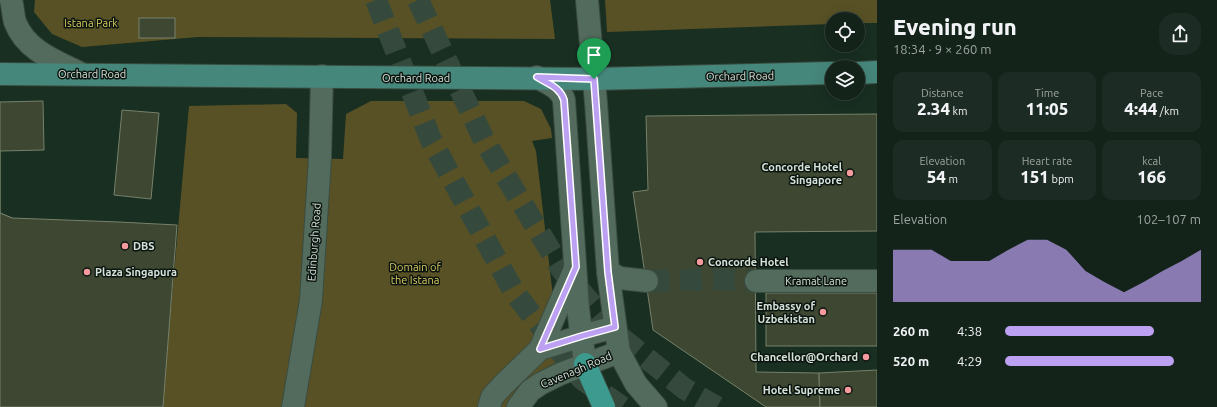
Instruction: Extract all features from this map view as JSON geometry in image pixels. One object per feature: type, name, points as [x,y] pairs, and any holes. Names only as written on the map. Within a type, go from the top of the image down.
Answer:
[{"type":"highway","points":[[585,364],[604,407]]},
{"type":"main road","points":[[865,72],[877,72]]},
{"type":"main road","name":"Orchard Road","points":[[0,74],[409,78],[537,77],[594,79],[825,73]]},
{"type":"street","points":[[12,0],[14,20],[25,40],[37,51],[82,74]]},
{"type":"street","points":[[587,0],[608,272],[619,352],[636,384],[656,407]]},
{"type":"street","name":"Edinburgh Road","points":[[293,407],[310,300],[320,158],[322,76]]},
{"type":"street","points":[[537,77],[558,89],[562,93],[564,100],[576,267],[585,364]]},
{"type":"street","points":[[489,407],[492,397],[502,385],[540,349],[576,267]]},
{"type":"street","points":[[608,272],[620,278],[647,281]]},
{"type":"street","name":"Kramat Lane","points":[[756,281],[877,281]]},
{"type":"street","points":[[540,349],[615,327]]},
{"type":"street","name":"Cavenagh Road","points":[[518,407],[530,391],[540,384],[585,364],[619,352]]},
{"type":"green space","name":"Istana Park","points":[[35,0],[550,0],[555,39],[198,37],[82,47],[52,34],[34,12]]},
{"type":"green space","points":[[605,0],[877,0],[877,23],[865,23],[865,12],[825,12],[825,24],[607,32]]},
{"type":"green space","name":"Domain of the Istana","points":[[371,101],[524,101],[541,109],[551,129],[552,138],[532,141],[536,151],[563,374],[513,407],[162,407],[189,106],[286,104],[297,113],[296,158],[343,159],[346,114]]},
{"type":"building","points":[[139,18],[175,18],[175,38],[139,38]]},
{"type":"building","points":[[43,101],[44,150],[0,151],[0,102]]},
{"type":"building","points":[[122,110],[159,113],[151,199],[114,195]]},
{"type":"building","name":"Concorde Hotel","points":[[877,114],[877,231],[755,232],[756,372],[819,373],[820,407],[766,407],[653,330],[633,192],[648,190],[646,116]]},
{"type":"building","points":[[0,213],[12,218],[6,284],[1,318],[0,317]]},
{"type":"building","name":"Plaza Singapura","points":[[0,213],[12,218],[177,225],[163,407],[0,407]]},
{"type":"building","points":[[766,293],[877,293],[877,346],[766,346]]},
{"type":"building","name":"Hotel Supreme","points":[[877,370],[877,407],[820,407],[819,373]]},
{"type":"tunnel","points":[[376,0],[431,140],[514,292],[582,379],[622,407]]},
{"type":"tunnel","points":[[418,0],[484,140],[562,270],[620,337],[685,389],[717,407]]},
{"type":"tunnel","points":[[647,281],[719,279],[756,281]]},
{"type":"place","name":"Concorde Hotel Singapore","points":[[850,173]]},
{"type":"place","name":"DBS","points":[[125,246]]},
{"type":"place","name":"Concorde Hotel","points":[[700,262]]},
{"type":"place","name":"Plaza Singapura","points":[[87,272]]},
{"type":"place","name":"Embassy of Uzbekistan","points":[[823,312]]},
{"type":"place","name":"Chancellor@Orchard","points":[[866,357]]},
{"type":"place","name":"Hotel Supreme","points":[[848,390]]},
{"type":"route","points":[[537,77],[594,79],[608,272],[615,327],[540,349],[576,267],[564,100],[562,93],[558,89],[537,77]]}]
